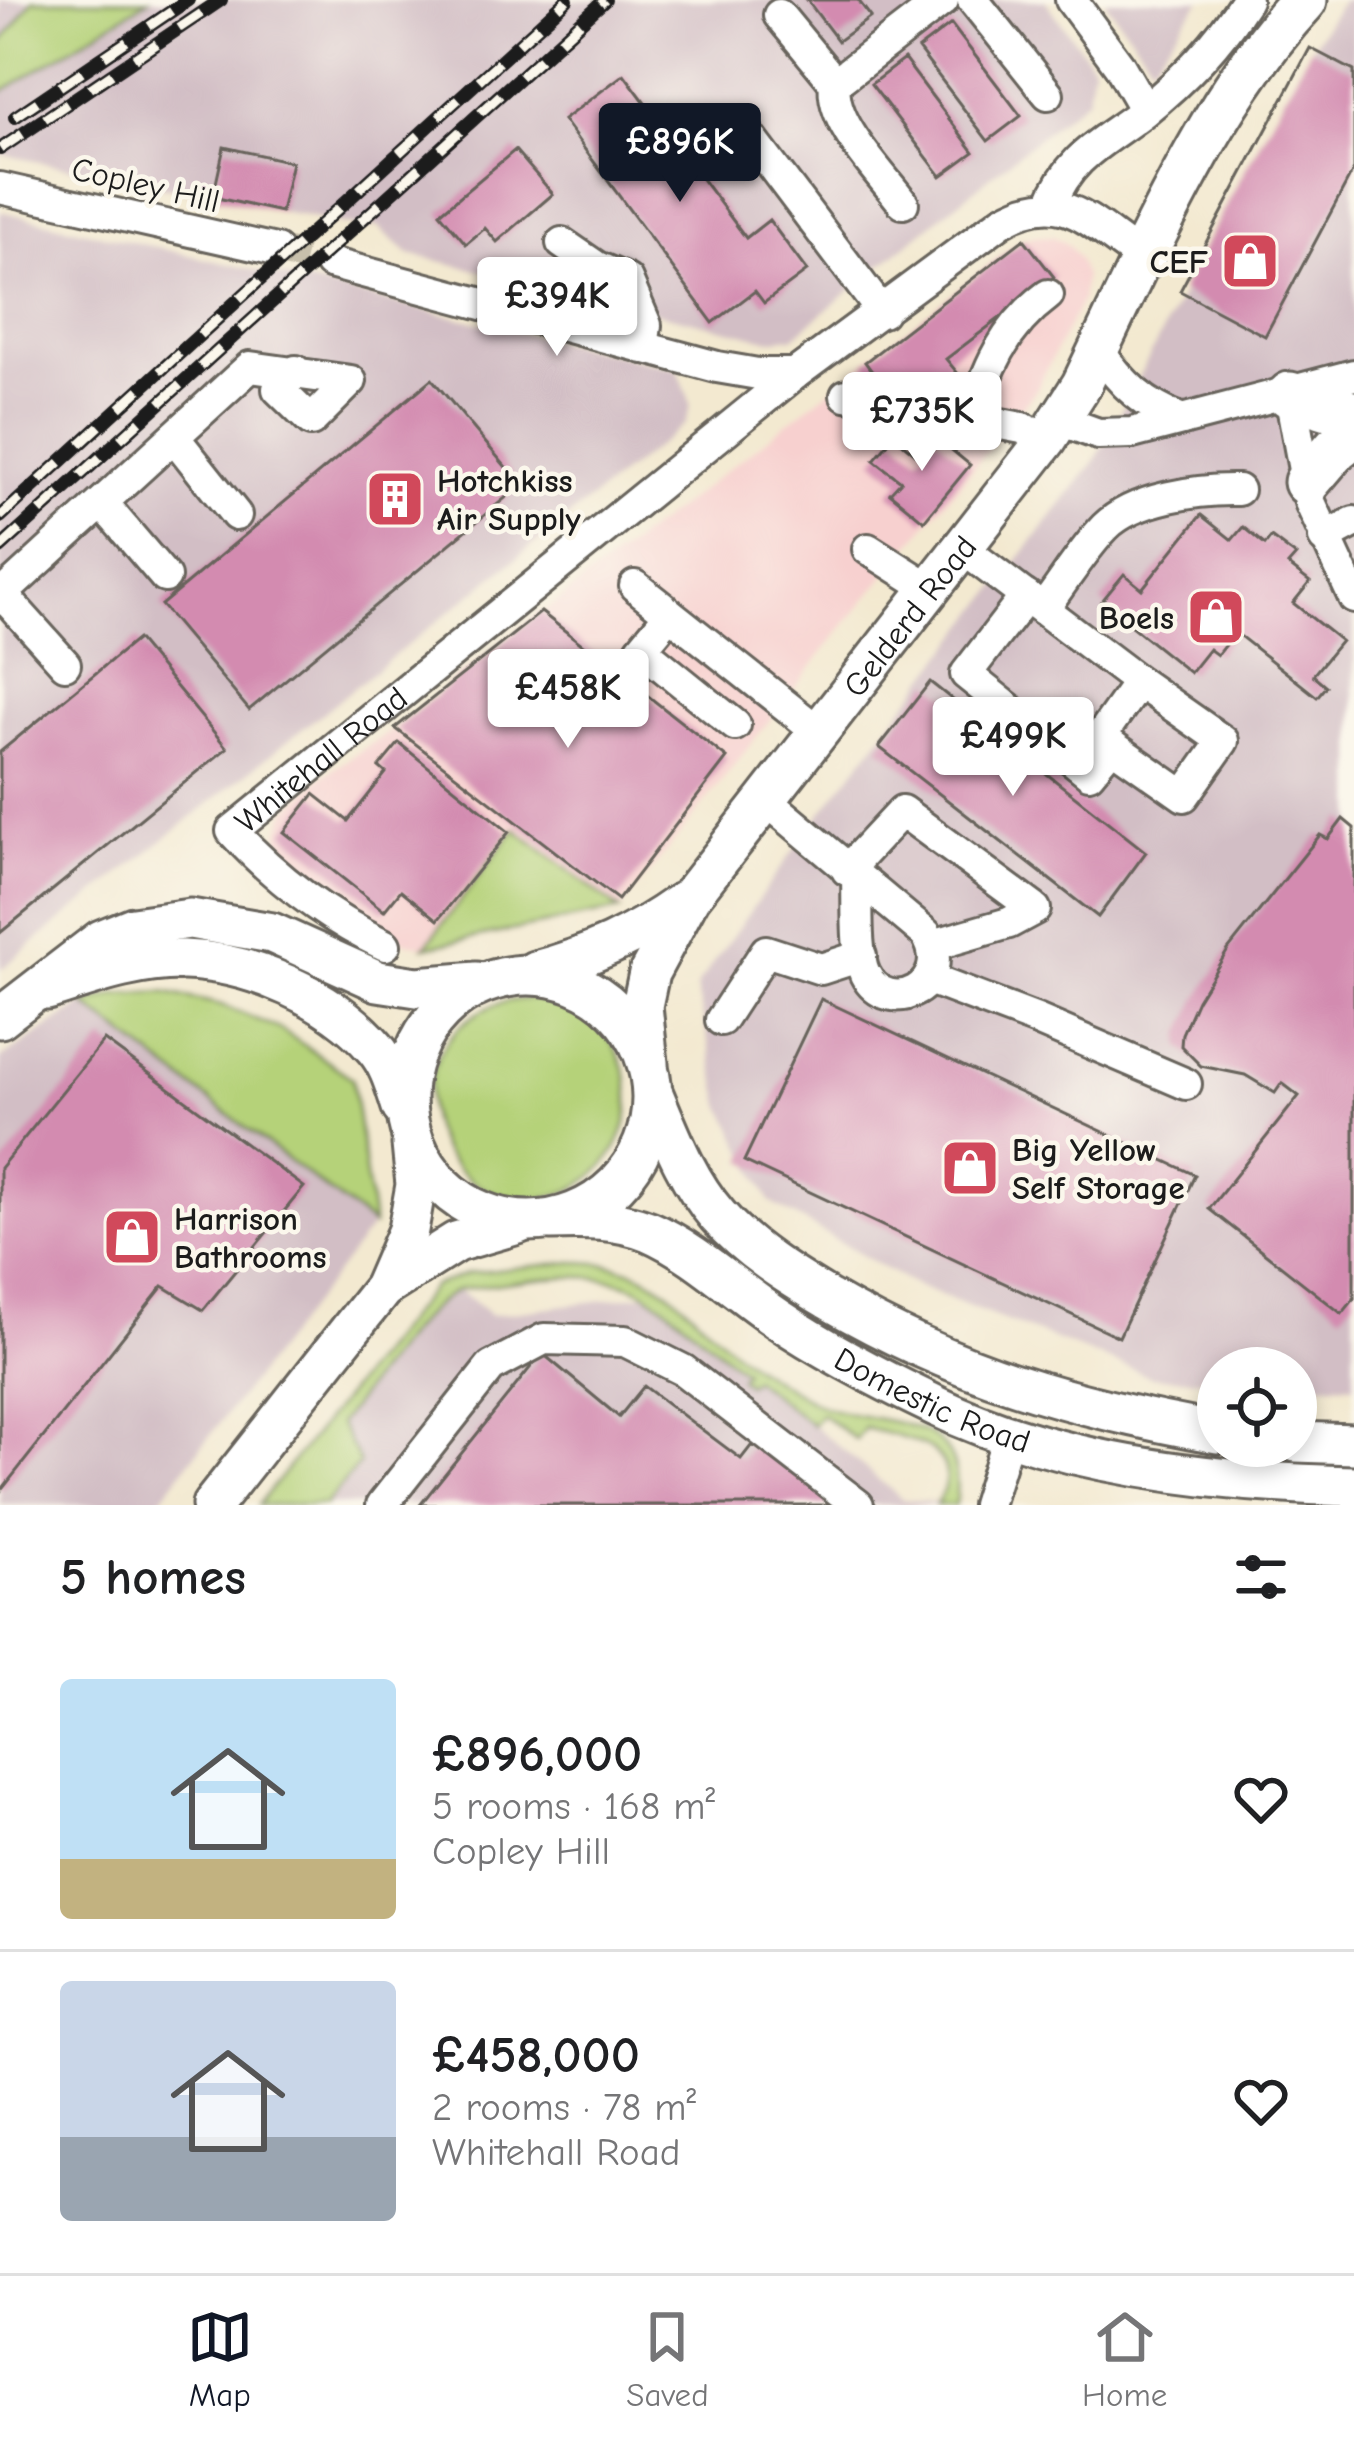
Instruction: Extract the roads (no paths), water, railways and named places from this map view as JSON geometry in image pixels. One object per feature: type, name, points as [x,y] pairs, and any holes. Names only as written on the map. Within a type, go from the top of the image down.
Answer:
[{"type":"highway","points":[[1142,258],[1175,191],[1246,71],[1304,0]]},
{"type":"highway","points":[[1289,395],[1354,415]]},
{"type":"highway","points":[[1307,482],[1354,434]]},
{"type":"main road","name":"Gelderd Road","points":[[651,1078],[642,1006],[649,973],[690,897],[1054,429],[1142,258]]},
{"type":"main road","name":"Gelderd Road","points":[[509,976],[580,959],[636,935],[690,897]]},
{"type":"main road","points":[[15,1007],[101,940],[134,927],[190,919],[272,933],[378,981],[417,987],[553,976],[585,987],[613,1006],[634,1032],[651,1078],[650,1126],[638,1157],[616,1187],[585,1208],[456,1242],[383,1288]]},
{"type":"main road","points":[[15,1007],[158,961],[215,964],[304,994],[346,1021],[376,1050],[391,1072],[410,1132],[441,1185],[469,1207],[502,1219],[538,1221]]},
{"type":"main road","points":[[212,1505],[383,1288],[408,1230],[416,1185],[405,1086],[414,1050],[436,1016],[467,990],[509,976]]},
{"type":"main road","name":"Domestic Road","points":[[651,1078],[679,1157],[720,1218],[747,1244],[821,1294],[880,1329],[967,1369],[1057,1399],[1197,1428]]},
{"type":"main road","name":"Domestic Road","points":[[538,1221],[607,1219],[648,1231],[859,1367],[941,1409],[1038,1444],[1144,1467],[1258,1484],[1354,1486]]},
{"type":"main road","points":[[1317,1443],[1354,1444]]},
{"type":"street","points":[[903,203],[839,116],[832,99],[835,83],[944,0]]},
{"type":"street","points":[[973,0],[1048,94]]},
{"type":"street","points":[[1072,0],[1145,110]]},
{"type":"street","points":[[1142,258],[1052,204],[1069,167],[1145,110],[1193,65],[1246,0]]},
{"type":"street","points":[[779,15],[835,83]]},
{"type":"street","points":[[745,130],[882,312]]},
{"type":"street","name":"Copley Hill","points":[[0,188],[276,250]]},
{"type":"street","name":"Whitehall Road","points":[[385,945],[274,876],[232,831],[795,374],[1002,220],[1037,204],[1052,204]]},
{"type":"street","points":[[562,243],[626,280],[646,325],[643,348]]},
{"type":"street","points":[[330,263],[717,367],[795,374]]},
{"type":"street","points":[[975,419],[980,388],[1000,346],[1031,308],[1048,296]]},
{"type":"street","points":[[1098,350],[1135,395],[1155,410],[1183,420]]},
{"type":"street","points":[[65,664],[1,595],[250,367],[296,371]]},
{"type":"street","points":[[846,395],[1022,428],[1132,433],[1354,375]]},
{"type":"street","points":[[1289,395],[1324,538],[1354,598]]},
{"type":"street","points":[[174,436],[236,515]]},
{"type":"street","points":[[1112,745],[1089,773],[966,674],[1108,524],[1157,500],[1204,489],[1238,490]]},
{"type":"street","points":[[102,503],[165,577]]},
{"type":"street","points":[[1324,538],[1354,523]]},
{"type":"street","points":[[962,548],[1222,741],[1184,796],[1100,737],[1139,682]]},
{"type":"street","points":[[868,549],[931,589]]},
{"type":"street","points":[[635,586],[819,732]]},
{"type":"street","points":[[670,614],[641,649],[735,724]]},
{"type":"street","points":[[766,800],[852,874],[926,934],[933,945],[936,957],[929,979],[910,994],[886,993],[867,979],[852,874],[902,812],[1034,910],[1009,923],[933,945]]},
{"type":"street","points":[[722,1020],[766,951],[821,969],[861,956]]},
{"type":"street","points":[[929,979],[1037,1019],[1186,1084]]},
{"type":"street","points":[[382,1505],[490,1367],[544,1339],[625,1341],[683,1370],[858,1505]]},
{"type":"street","points":[[987,1505],[1009,1434]]},
{"type":"tunnel","points":[[276,250],[330,263]]},
{"type":"railway","points":[[15,117],[188,0]]},
{"type":"railway","points":[[0,149],[221,0]]},
{"type":"railway","points":[[0,517],[567,0]]},
{"type":"railway","points":[[0,548],[605,0]]},
{"type":"place","name":"CEF","points":[[1250,261]]},
{"type":"place","name":"Hotchkiss Air Supply","points":[[395,499]]},
{"type":"place","name":"Boels","points":[[1216,617]]},
{"type":"place","name":"Big Yellow Self Storage","points":[[970,1168]]},
{"type":"place","name":"Harrison Bathrooms","points":[[132,1237]]}]
